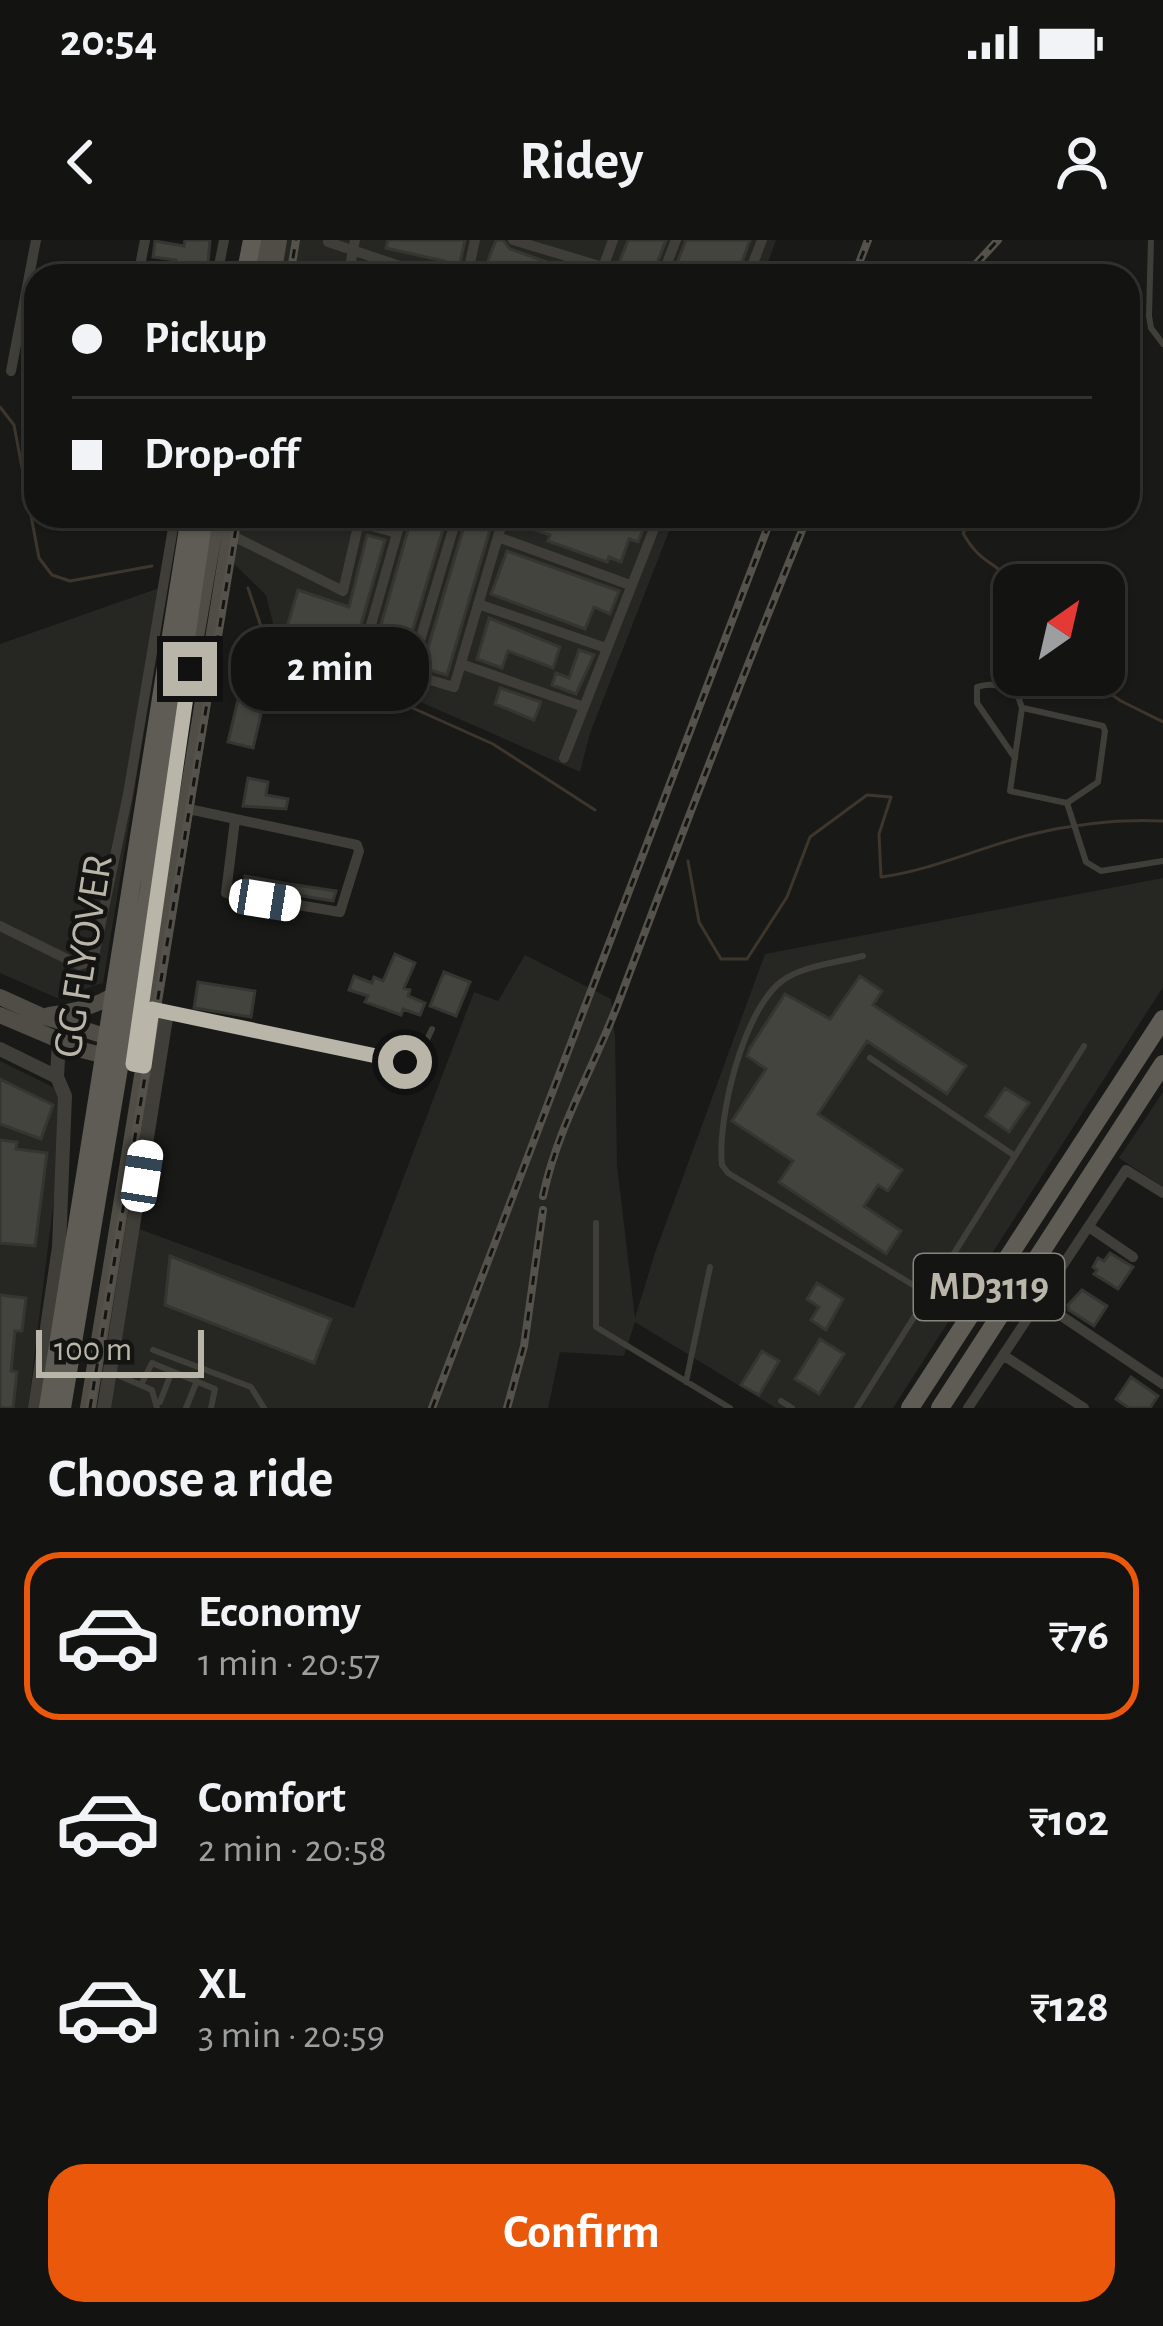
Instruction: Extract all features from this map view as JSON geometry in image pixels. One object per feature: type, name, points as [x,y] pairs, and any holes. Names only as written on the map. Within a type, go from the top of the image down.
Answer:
[{"type":"main road","name":"GG FLYOVER","points":[[48,1408],[188,528]]},
{"type":"main road","name":"GG FLYOVER","points":[[62,1408],[149,890],[202,528]]},
{"type":"main road","points":[[84,1408],[102,1370],[169,804],[215,528]]},
{"type":"main road","points":[[84,1408],[127,1104],[140,1056],[160,1011],[184,808],[231,528]]},
{"type":"main road","points":[[42,1016],[86,1010],[107,1001],[147,970]]},
{"type":"main road","points":[[0,997],[140,1056]]},
{"type":"main road","points":[[0,1015],[64,1042],[140,1056]]},
{"type":"main road","name":"MD3119","points":[[910,1408],[1163,1019]]},
{"type":"main road","points":[[64,1042],[127,1104]]},
{"type":"main road","name":"MD3119","points":[[940,1408],[1163,1064]]},
{"type":"main road","points":[[59,1246],[105,1245]]},
{"type":"street","points":[[513,240],[579,264]]},
{"type":"street","points":[[328,242],[355,245],[401,264]]},
{"type":"street","points":[[11,371],[24,300]]},
{"type":"street","points":[[0,334],[17,335]]},
{"type":"street","points":[[0,926],[79,965],[93,961],[128,794],[173,528]]},
{"type":"street","points":[[236,528],[344,591],[354,528]]},
{"type":"street","points":[[381,528],[397,533]]},
{"type":"street","points":[[398,528],[361,660],[454,687],[501,528]]},
{"type":"street","points":[[410,674],[453,528]]},
{"type":"street","points":[[564,758],[653,528]]},
{"type":"street","points":[[498,537],[630,585]]},
{"type":"street","points":[[478,604],[606,648]]},
{"type":"street","points":[[461,664],[584,707]]},
{"type":"street","points":[[184,808],[357,845],[340,912],[226,893],[235,820]]},
{"type":"street","points":[[104,1408],[102,1370],[160,1011]]},
{"type":"street","points":[[35,1408],[59,1246],[65,1111],[57,1077],[64,1042]]},
{"type":"street","points":[[0,1049],[57,1077]]},
{"type":"street","points":[[970,1407],[1126,1169],[1163,1193]]},
{"type":"street","points":[[1089,1227],[1133,1257]]},
{"type":"street","points":[[1039,1301],[1163,1384]]},
{"type":"street","points":[[1003,1355],[1084,1408]]},
{"type":"lane","points":[[1151,240],[1149,316],[1163,344]]},
{"type":"lane","points":[[1015,758],[976,703],[977,687],[998,685],[1018,696],[1022,707],[1015,758],[1010,791],[1068,807]]},
{"type":"lane","points":[[1022,707],[1102,726],[1106,731],[1098,782],[1068,807]]},
{"type":"lane","points":[[1068,807],[1086,862],[1101,871],[1163,861]]},
{"type":"lane","points":[[862,956],[784,978],[774,989],[734,1062],[722,1165],[928,1294]]},
{"type":"lane","points":[[160,1011],[405,1062],[418,1059],[432,1029]]},
{"type":"lane","points":[[860,1407],[1084,1046]]},
{"type":"lane","points":[[870,1058],[1015,1156]]},
{"type":"lane","points":[[596,1223],[596,1327],[716,1404],[730,1408]]},
{"type":"lane","points":[[686,1382],[710,1267]]},
{"type":"lane","points":[[153,1350],[250,1387],[264,1408]]},
{"type":"lane","points":[[142,1383],[150,1363],[215,1389],[211,1408]]},
{"type":"lane","points":[[102,1370],[142,1383],[152,1390],[158,1407]]},
{"type":"lane","points":[[158,1407],[172,1371]]},
{"type":"lane","points":[[186,1408],[197,1382]]},
{"type":"lane","points":[[781,1401],[792,1408]]},
{"type":"shaded area","points":[[286,240],[776,240],[767,264],[282,264]]},
{"type":"shaded area","points":[[238,528],[670,528],[590,733],[580,772],[277,639],[266,595],[232,562]]},
{"type":"shaded area","points":[[168,585],[103,983],[57,998],[0,973],[0,644]]},
{"type":"shaded area","points":[[1163,878],[1163,987],[893,1408],[776,1408],[635,1322],[624,1356],[560,1352],[548,1408],[99,1408],[120,1222],[354,1308],[474,992],[498,1001],[525,955],[611,999],[617,1165],[635,1318],[765,954]]},
{"type":"shaded area","points":[[0,1061],[67,1094],[28,1408],[0,1408]]},
{"type":"shaded area","points":[[1163,1092],[1163,1187],[1119,1158]]},
{"type":"building","points":[[185,240],[210,240],[208,264],[175,264],[176,260],[153,257],[155,241],[184,246]]},
{"type":"building","points":[[388,240],[465,240],[460,264],[386,248]]},
{"type":"building","points":[[496,240],[503,240],[510,249],[553,264],[487,264]]},
{"type":"building","points":[[628,240],[666,240],[657,264],[619,264]]},
{"type":"building","points":[[686,240],[750,240],[741,264],[677,264]]},
{"type":"building","points":[[409,528],[443,528],[403,662],[373,653]]},
{"type":"building","points":[[463,528],[490,528],[447,675],[422,668]]},
{"type":"building","points":[[530,528],[644,528],[638,542],[629,539],[621,562],[609,557],[607,562],[548,541],[550,535]]},
{"type":"building","points":[[367,535],[385,540],[358,635],[354,634],[345,662],[311,651],[312,645],[285,634],[298,590],[349,607]]},
{"type":"building","points":[[507,551],[619,591],[610,614],[594,607],[585,629],[491,594]]},
{"type":"building","points":[[489,618],[560,647],[553,668],[508,651],[502,668],[477,659]]},
{"type":"building","points":[[579,650],[594,655],[576,694],[552,685],[556,673],[569,678]]},
{"type":"building","points":[[500,688],[541,702],[534,720],[495,704]]},
{"type":"building","points":[[238,700],[263,706],[253,748],[228,742]]},
{"type":"building","points":[[248,778],[268,782],[266,795],[288,799],[286,809],[243,806]]},
{"type":"building","points":[[245,876],[336,891],[333,901],[244,886]]},
{"type":"building","points":[[395,954],[415,963],[404,988],[410,990],[408,996],[425,1003],[420,1015],[403,1009],[401,1015],[365,1002],[368,996],[349,990],[354,976],[372,983],[374,977],[383,981]]},
{"type":"building","points":[[444,972],[470,982],[456,1016],[430,1006]]},
{"type":"building","points":[[860,976],[882,991],[873,1005],[966,1066],[947,1094],[867,1041],[818,1114],[902,1170],[888,1191],[878,1185],[864,1206],[901,1231],[886,1254],[779,1182],[793,1161],[732,1121],[766,1069],[747,1056],[750,1048],[785,994],[830,1019]]},
{"type":"building","points":[[198,982],[255,991],[251,1017],[194,1008]]},
{"type":"building","points":[[0,1079],[53,1105],[41,1139],[0,1124]]},
{"type":"building","points":[[1005,1088],[1029,1103],[1009,1132],[986,1116]]},
{"type":"building","points":[[0,1140],[17,1142],[16,1149],[47,1153],[35,1246],[0,1243]]},
{"type":"building","points":[[1110,1253],[1133,1267],[1118,1289],[1094,1274],[1098,1258],[1104,1261]]},
{"type":"building","points":[[170,1256],[331,1319],[314,1363],[165,1305]]},
{"type":"building","points":[[817,1283],[843,1299],[826,1330],[811,1320],[819,1307],[807,1299]]},
{"type":"building","points":[[1082,1290],[1107,1306],[1094,1326],[1069,1310]]},
{"type":"building","points":[[0,1295],[26,1298],[22,1331],[15,1331],[13,1408],[0,1408]]},
{"type":"building","points":[[820,1339],[844,1354],[819,1394],[795,1379]]},
{"type":"building","points":[[762,1351],[779,1361],[759,1395],[741,1385]]},
{"type":"building","points":[[1131,1377],[1158,1396],[1150,1408],[1129,1408],[1116,1399]]},
{"type":"waterway","points":[[0,407],[14,425],[24,478]]},
{"type":"waterway","points":[[33,528],[39,558],[52,575],[70,581],[152,566]]},
{"type":"waterway","points":[[967,528],[963,533],[976,552],[993,564]]},
{"type":"waterway","points":[[248,588],[267,644],[311,671],[368,688],[493,744],[595,810]]},
{"type":"waterway","points":[[1114,696],[1163,722]]},
{"type":"waterway","points":[[688,861],[699,922],[721,959],[747,959],[787,897],[810,837],[867,795],[891,797],[879,834],[881,877],[1049,830],[1163,821]]},
{"type":"railway","points":[[292,264],[296,240]]},
{"type":"railway","points":[[859,264],[868,240]]},
{"type":"railway","points":[[976,264],[998,240]]},
{"type":"railway","points":[[90,1408],[236,528]]},
{"type":"railway","points":[[432,1408],[767,528]]},
{"type":"railway","points":[[543,1196],[567,1121],[619,1001],[803,528]]},
{"type":"railway","points":[[507,1408],[524,1346],[543,1210]]},
{"type":"route","points":[[190,669],[133,1064],[144,1066],[152,1009],[405,1062]]}]
